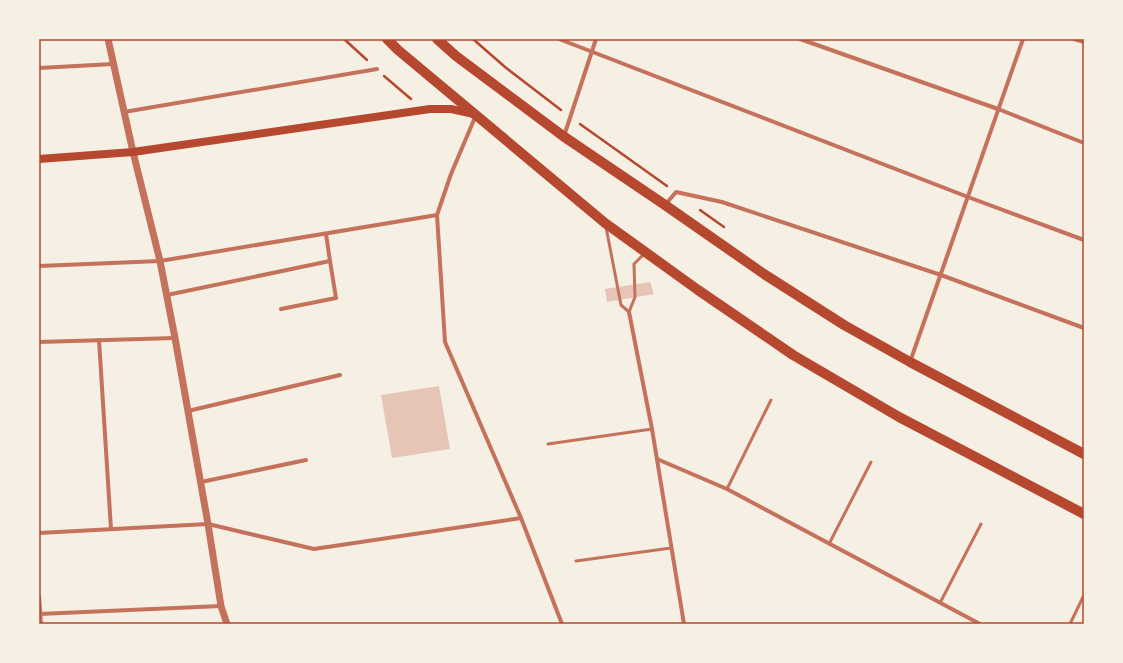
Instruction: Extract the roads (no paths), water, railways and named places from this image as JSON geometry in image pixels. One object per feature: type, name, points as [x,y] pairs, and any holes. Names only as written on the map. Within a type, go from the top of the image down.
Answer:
[{"type":"main road","points":[[387,39],[398,50],[605,223],[704,295],[793,355],[899,417],[1084,514]]},
{"type":"main road","points":[[437,39],[456,56],[563,136],[764,274],[844,325],[910,362],[1084,454]]},
{"type":"main road","points":[[39,159],[133,152],[430,109],[451,109],[476,115]]},
{"type":"street","points":[[108,39],[133,152],[160,261],[176,338],[222,606],[227,624]]},
{"type":"street","points":[[558,39],[968,197],[1084,240]]},
{"type":"street","points":[[563,136],[596,39]]},
{"type":"street","points":[[800,39],[998,109],[1084,143]]},
{"type":"street","points":[[910,362],[1023,39]]},
{"type":"street","points":[[1074,39],[1084,42]]},
{"type":"street","points":[[39,68],[113,64]]},
{"type":"street","points":[[124,112],[377,69]]},
{"type":"street","points":[[476,115],[451,174],[437,215],[445,342],[521,518],[562,624]]},
{"type":"street","points":[[665,205],[676,192],[722,202],[941,275],[1084,328]]},
{"type":"street","points":[[39,266],[160,261],[437,215]]},
{"type":"street","points":[[281,309],[336,298],[326,234]]},
{"type":"street","points":[[167,295],[330,261]]},
{"type":"street","points":[[629,312],[652,429],[684,624]]},
{"type":"street","points":[[39,342],[176,338]]},
{"type":"street","points":[[99,340],[111,529]]},
{"type":"street","points":[[188,411],[340,375]]},
{"type":"street","points":[[657,459],[727,489],[980,624]]},
{"type":"street","points":[[201,482],[306,460]]},
{"type":"street","points":[[39,533],[208,524],[314,549],[521,518]]},
{"type":"street","points":[[39,596],[41,624]]},
{"type":"street","points":[[40,614],[222,606]]},
{"type":"lane","points":[[605,223],[621,305],[629,312],[635,297],[634,264],[645,252]]},
{"type":"lane","points":[[727,489],[772,400]]},
{"type":"lane","points":[[548,444],[652,429]]},
{"type":"lane","points":[[829,544],[871,462]]},
{"type":"lane","points":[[940,602],[981,524]]},
{"type":"lane","points":[[576,561],[671,548]]},
{"type":"lane","points":[[1070,624],[1084,595]]}]
